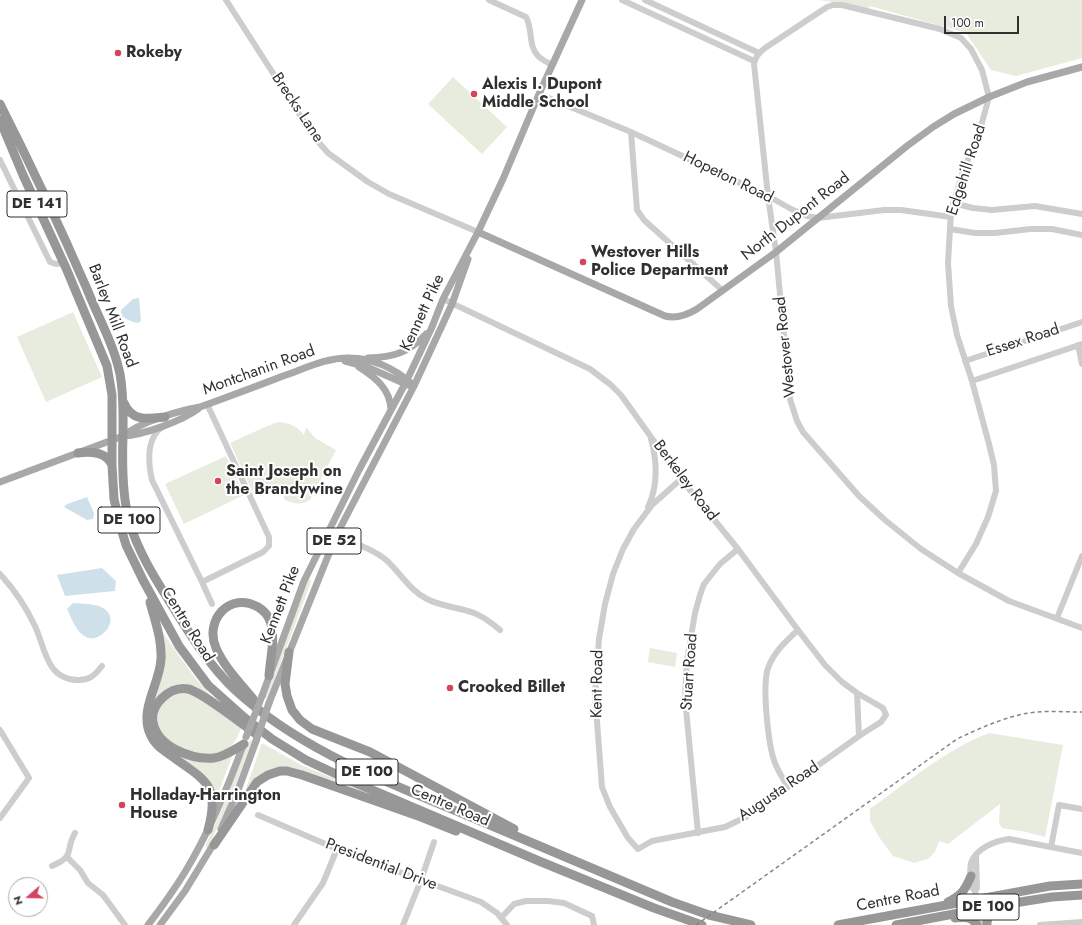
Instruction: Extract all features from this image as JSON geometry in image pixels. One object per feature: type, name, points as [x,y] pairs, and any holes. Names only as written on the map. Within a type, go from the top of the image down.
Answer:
[{"type":"highway","name":"Barley Mill Road","points":[[0,104],[22,147],[75,263],[118,365],[123,403],[124,490],[130,521],[141,552],[165,595]]},
{"type":"highway","name":"Barley Mill Road","points":[[0,120],[107,366],[112,396],[112,465],[114,500],[123,535]]},
{"type":"highway","points":[[63,263],[70,265],[73,268],[91,308],[101,322]]},
{"type":"highway","points":[[123,403],[128,410],[138,418],[168,419]]},
{"type":"highway","points":[[78,453],[101,453],[107,457],[112,465]]},
{"type":"highway","name":"Centre Road","points":[[123,535],[143,580],[179,646],[208,685],[245,718],[290,751],[306,760],[572,874],[666,913],[702,925]]},
{"type":"highway","points":[[143,580],[161,644],[159,675],[148,707],[147,724],[150,735],[156,745],[206,782],[211,793],[213,803],[208,830]]},
{"type":"highway","name":"Centre Road","points":[[165,595],[198,646],[220,674],[268,717],[292,734],[338,759],[386,781],[691,909],[709,915],[752,925]]},
{"type":"highway","points":[[268,717],[220,658],[215,647],[213,625],[223,609],[231,604],[242,602],[252,603],[263,610],[270,620],[272,630],[269,676]]},
{"type":"highway","points":[[289,652],[285,684],[292,710],[300,720],[312,729],[370,752],[404,769],[553,851]]},
{"type":"highway","points":[[245,740],[226,754],[215,758],[188,755],[168,745],[159,736],[152,721],[158,703],[166,694],[187,689],[196,692],[286,754],[332,775],[352,780]]},
{"type":"highway","points":[[214,845],[257,782],[275,772],[287,771],[422,817],[539,864],[572,874]]},
{"type":"highway","points":[[940,906],[962,894],[967,887],[971,876]]},
{"type":"highway","name":"Centre Road","points":[[838,925],[940,906],[975,895],[1050,886],[1082,884]]},
{"type":"highway","name":"Centre Road","points":[[896,925],[977,909],[1052,897],[1082,895]]},
{"type":"highway","points":[[987,925],[987,918],[1003,905]]},
{"type":"highway","points":[[933,918],[940,921],[966,917],[973,920],[977,925]]},
{"type":"main road","name":"Kennett Pike","points":[[148,925],[185,872],[208,830],[233,775],[304,581],[406,382],[432,327],[443,299],[478,232],[503,179],[538,94],[582,0]]},
{"type":"main road","name":"North Dupont Road","points":[[478,232],[668,316],[678,316],[690,313],[776,252],[916,139],[954,114],[989,97],[1027,82],[1082,68]]},
{"type":"main road","name":"Kennett Pike","points":[[160,925],[185,891],[214,845],[237,793],[269,703],[336,536],[414,386],[452,304],[478,232]]},
{"type":"main road","points":[[352,360],[382,358],[401,353],[418,341],[432,327]]},
{"type":"main road","points":[[352,360],[378,381],[388,396],[391,410]]},
{"type":"main road","name":"Montchanin Road","points":[[0,482],[123,436],[134,428],[168,419],[181,411],[200,407],[327,361],[371,361],[382,364],[406,382],[414,386]]},
{"type":"street","name":"Brecks Lane","points":[[226,0],[314,137],[328,153],[368,182],[389,194],[478,232]]},
{"type":"street","points":[[489,0],[526,17],[529,23],[535,52],[539,57],[552,65]]},
{"type":"street","points":[[622,0],[754,61]]},
{"type":"street","points":[[645,0],[759,53]]},
{"type":"street","name":"Edgehill Road","points":[[754,61],[759,53],[827,7],[842,5],[940,29],[961,38],[971,49],[982,70],[989,97],[978,137],[963,171],[950,217],[948,263],[951,306],[957,335],[990,444],[996,491],[988,517],[976,544],[958,573]]},
{"type":"street","name":"Westover Road","points":[[754,61],[768,196],[776,252],[789,385],[797,421],[803,432],[859,496],[885,520],[921,549],[958,573],[1010,601],[1082,628]]},
{"type":"street","name":"Hopeton Road","points":[[538,94],[631,132],[768,196],[793,210],[818,218],[884,210],[901,210],[950,217]]},
{"type":"street","points":[[631,132],[637,210],[644,220],[722,290]]},
{"type":"street","points":[[0,160],[50,262],[56,264],[63,263]]},
{"type":"street","points":[[954,203],[973,208],[992,210],[1035,206],[1082,214]]},
{"type":"street","points":[[950,228],[975,232],[995,233],[1031,229],[1052,229],[1082,235]]},
{"type":"street","name":"Berkeley Road","points":[[443,299],[590,369],[611,385],[621,395],[681,479],[738,550],[825,665],[842,682],[883,708],[886,715]]},
{"type":"street","name":"Essex Road","points":[[965,360],[1082,322]]},
{"type":"street","points":[[1080,345],[1082,364]]},
{"type":"street","name":"Essex Road","points":[[972,381],[1080,345]]},
{"type":"street","points":[[202,582],[263,552],[268,546],[269,542],[269,538],[208,404]]},
{"type":"street","points":[[168,419],[157,431],[152,441],[149,464],[152,480],[212,604]]},
{"type":"street","name":"Kent Road","points":[[643,517],[655,487],[655,457],[650,436]]},
{"type":"street","name":"Kent Road","points":[[638,849],[628,838],[610,807],[602,787],[595,695],[599,639],[605,604],[613,574],[623,549],[652,505],[681,479]]},
{"type":"street","points":[[328,532],[370,549],[382,557],[410,586],[427,599],[474,613],[488,620],[500,630]]},
{"type":"street","name":"Stuart Road","points":[[698,833],[685,700],[688,660],[695,613],[704,584],[720,564],[738,550]]},
{"type":"street","points":[[1057,618],[1082,556]]},
{"type":"street","points":[[0,574],[15,594],[35,626],[46,658],[56,673],[74,680],[85,680],[90,679],[102,666]]},
{"type":"street","points":[[788,787],[775,763],[772,750],[765,696],[765,678],[775,653],[798,630]]},
{"type":"street","points":[[857,692],[858,736]]},
{"type":"street","name":"Augusta Road","points":[[638,849],[652,841],[698,833],[725,826],[746,817],[858,736],[881,722],[886,715]]},
{"type":"street","points":[[0,730],[29,778],[0,818]]},
{"type":"street","points":[[1051,847],[1059,804],[1082,809]]},
{"type":"street","name":"Presidential Drive","points":[[258,815],[337,849],[481,902],[497,913],[507,925]]},
{"type":"street","points":[[52,866],[62,862],[67,857],[75,833]]},
{"type":"street","points":[[982,925],[972,888],[971,863],[976,855],[990,844],[1009,840],[1082,853]]},
{"type":"street","points":[[403,925],[434,842]]},
{"type":"street","points":[[294,925],[323,883],[337,849]]},
{"type":"street","points":[[975,895],[977,888],[976,855]]},
{"type":"street","points":[[67,857],[80,870],[88,883],[103,895],[125,925]]},
{"type":"street","points":[[501,918],[514,904],[526,901],[548,901],[564,903],[592,916],[594,925]]},
{"type":"street","points":[[1040,925],[1082,922]]},
{"type":"shaded area","points":[[820,0],[1082,0],[1082,58],[1016,76],[991,70],[966,33],[870,6],[868,9]]},
{"type":"shaded area","points":[[453,77],[507,127],[482,154],[428,104]]},
{"type":"shaded area","points":[[139,298],[141,321],[138,323],[124,317],[121,314],[121,310],[133,299]]},
{"type":"shaded area","points":[[73,312],[102,377],[46,402],[17,337]]},
{"type":"shaded area","points":[[278,422],[286,423],[299,429],[304,435],[306,427],[315,438],[336,450],[310,500],[304,503],[295,503],[285,500],[278,485],[254,495],[230,443]]},
{"type":"shaded area","points":[[226,456],[244,495],[184,524],[165,484]]},
{"type":"shaded area","points":[[87,497],[94,513],[93,519],[87,520],[64,507],[67,504]]},
{"type":"shaded area","points":[[102,568],[116,581],[115,591],[65,596],[57,575]]},
{"type":"shaded area","points":[[310,579],[311,582],[269,694],[267,698],[264,699],[308,580]]},
{"type":"shaded area","points":[[73,603],[99,606],[106,610],[110,615],[110,621],[106,631],[96,638],[86,637],[83,635],[75,625],[67,609]]},
{"type":"shaded area","points":[[163,633],[195,678],[218,703],[192,688],[155,703],[154,697],[160,634]]},
{"type":"shaded area","points":[[650,648],[677,653],[675,667],[648,662]]},
{"type":"shaded area","points":[[191,693],[205,700],[241,728],[232,745],[227,750],[213,754],[196,753],[177,745],[162,734],[158,726],[157,716],[162,704],[165,700],[175,694]]},
{"type":"shaded area","points":[[989,733],[1063,745],[1045,837],[1002,828],[999,823],[1000,804],[948,844],[939,841],[935,852],[928,859],[914,863],[893,856],[879,837],[870,821],[870,809],[942,757]]},
{"type":"shaded area","points":[[251,739],[252,742],[226,810],[208,847],[206,848],[206,844]]},
{"type":"shaded area","points":[[262,743],[301,765],[401,806],[279,768],[243,797]]},
{"type":"shaded area","points":[[233,754],[215,801],[194,768],[179,756]]},
{"type":"railway","points":[[696,925],[957,739],[998,721],[1023,714],[1045,712],[1082,712]]},
{"type":"place","name":"Rokeby","points":[[118,53]]},
{"type":"place","name":"Alexis I. Dupont Middle School","points":[[474,94]]},
{"type":"place","name":"Westover Hills Police Department","points":[[583,262]]},
{"type":"place","name":"Saint Joseph on the Brandywine","points":[[218,481]]},
{"type":"place","name":"Crooked Billet","points":[[450,688]]},
{"type":"place","name":"Holladay-Harrington House","points":[[122,805]]}]
